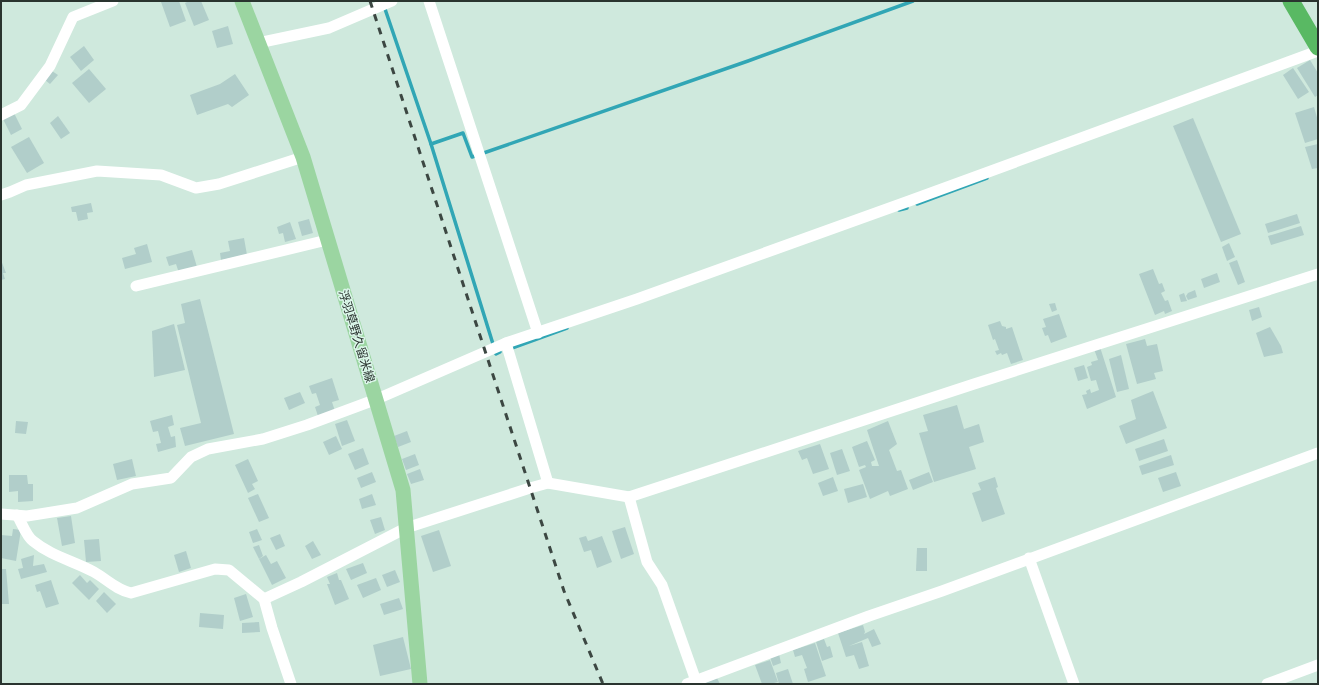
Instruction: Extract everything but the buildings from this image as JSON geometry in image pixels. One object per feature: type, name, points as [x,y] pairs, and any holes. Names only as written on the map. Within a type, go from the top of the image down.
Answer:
[{"type":"highway","points":[[1291,1],[1318,47]]},
{"type":"main road","name":"浮羽草野久留米線","points":[[242,1],[303,157],[327,240],[377,399],[403,490],[420,684]]},
{"type":"street","points":[[1,115],[21,105],[50,66],[73,17],[113,1]]},
{"type":"street","points":[[258,43],[328,28],[392,1]]},
{"type":"street","points":[[429,1],[538,333]]},
{"type":"street","points":[[1,514],[27,516],[77,508],[132,484],[171,478],[191,457],[208,449],[263,439],[307,425],[377,399],[506,343],[905,203],[1318,51]]},
{"type":"street","points":[[1,195],[26,186],[97,171],[161,175],[196,188],[219,184],[303,157]]},
{"type":"street","points":[[136,286],[327,240]]},
{"type":"street","points":[[264,599],[301,582],[406,528],[548,483],[629,496],[1318,274]]},
{"type":"street","points":[[506,343],[548,483]]},
{"type":"street","points":[[629,496],[647,562],[662,585],[692,682],[1318,453]]},
{"type":"street","points":[[17,515],[32,540],[51,554],[74,562],[95,572],[120,590],[131,593],[215,569],[229,570],[264,599],[291,684]]},
{"type":"street","points":[[1029,558],[1074,684]]},
{"type":"street","points":[[1267,684],[1318,665]]},
{"type":"waterway","points":[[431,144],[463,133],[472,157],[748,61],[913,1]]},
{"type":"waterway","points":[[384,6],[431,144],[493,344]]},
{"type":"waterway","points":[[917,204],[987,178]]},
{"type":"waterway","points":[[899,210],[907,208]]},
{"type":"waterway","points":[[512,348],[567,328]]},
{"type":"waterway","points":[[495,352],[496,354],[500,352]]},
{"type":"railway","points":[[370,1],[564,591],[603,684]]}]
